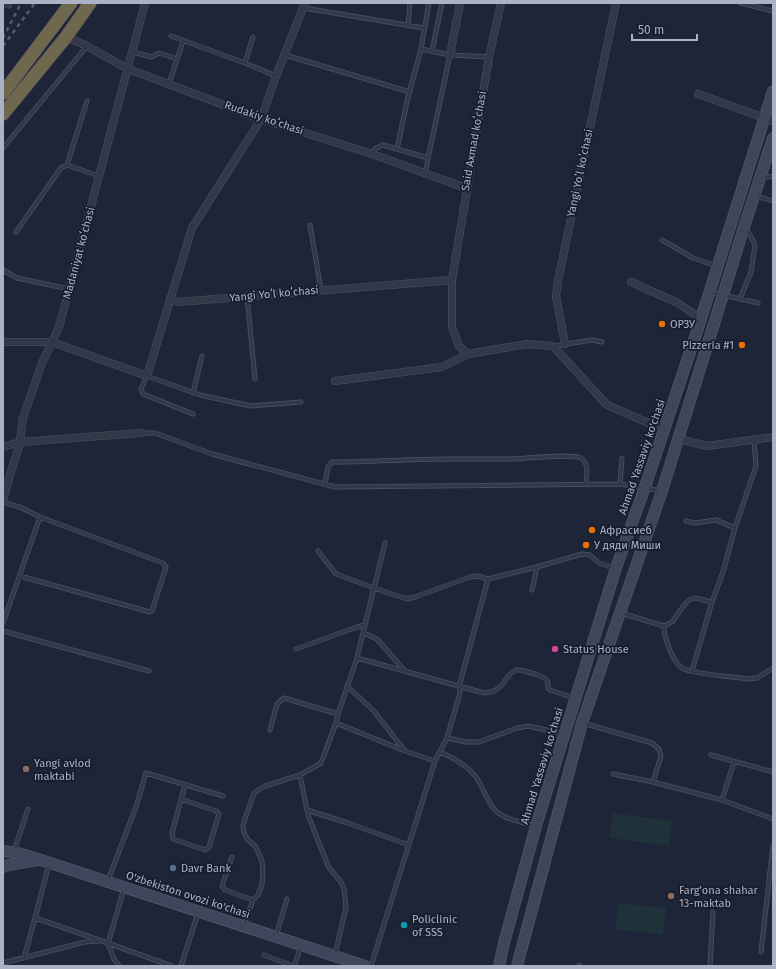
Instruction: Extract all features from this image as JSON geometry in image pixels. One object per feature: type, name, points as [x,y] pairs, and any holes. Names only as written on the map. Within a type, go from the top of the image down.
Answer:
[{"type":"highway","points":[[3,92],[71,3]]},
{"type":"highway","points":[[4,112],[66,37],[90,3]]},
{"type":"main road","name":"Ahmad Yassaviy ko'chasi","points":[[499,966],[536,826],[616,568],[666,426],[717,266],[769,120],[772,98]]},
{"type":"main road","points":[[517,966],[582,723],[662,491],[773,138]]},
{"type":"main road","points":[[3,847],[16,852]]},
{"type":"main road","name":"O'zbekiston ovozi ko'chasi","points":[[3,851],[16,852],[45,861],[365,966]]},
{"type":"main road","points":[[3,867],[45,861]]},
{"type":"street","name":"Madaniyat koʻchasi","points":[[3,498],[20,442],[22,418],[42,363],[59,327],[126,68],[133,52],[145,3]]},
{"type":"street","points":[[450,55],[460,3]]},
{"type":"street","name":"Said Axmad koʻchasi","points":[[468,354],[459,346],[452,327],[452,280],[466,188],[489,57],[501,3]]},
{"type":"street","name":"Yangi Yoʻl koʻchasi","points":[[565,344],[556,296],[558,281],[616,3]]},
{"type":"street","points":[[3,342],[52,342],[146,376],[192,228],[261,118],[304,6]]},
{"type":"street","name":"Rudakiy koʻchasi","points":[[66,37],[87,46],[126,68],[261,118],[426,172],[466,188]]},
{"type":"street","points":[[698,94],[769,120]]},
{"type":"street","name":"Yangi Yoʻl koʻchasi","points":[[170,298],[178,302],[452,280]]},
{"type":"street","points":[[631,282],[678,303],[701,319]]},
{"type":"street","points":[[335,381],[442,367],[468,354],[527,344],[553,346],[607,405],[652,425],[666,426]]},
{"type":"street","points":[[3,447],[20,442],[142,433]]},
{"type":"street","points":[[678,439],[707,446],[773,437]]},
{"type":"lane","points":[[408,26],[410,3]]},
{"type":"lane","points":[[397,149],[421,49],[429,3]]},
{"type":"lane","points":[[432,51],[442,3]]},
{"type":"lane","points":[[740,3],[773,11]]},
{"type":"lane","points":[[3,4],[9,6]]},
{"type":"lane","points":[[304,6],[424,28]]},
{"type":"lane","points":[[171,36],[276,76]]},
{"type":"lane","points":[[245,63],[253,37]]},
{"type":"lane","points":[[169,84],[183,41]]},
{"type":"lane","points":[[3,148],[87,46]]},
{"type":"lane","points":[[421,49],[450,55],[489,57]]},
{"type":"lane","points":[[133,52],[151,57],[159,53],[177,60]]},
{"type":"lane","points":[[285,55],[410,92]]},
{"type":"lane","points":[[426,172],[450,55]]},
{"type":"lane","points":[[67,165],[87,101]]},
{"type":"lane","points":[[372,154],[376,148],[383,145],[428,158]]},
{"type":"lane","points":[[16,232],[61,168],[67,165],[99,176]]},
{"type":"lane","points":[[760,178],[773,176]]},
{"type":"lane","points":[[754,196],[773,201]]},
{"type":"lane","points":[[740,299],[751,272],[755,245],[745,224]]},
{"type":"lane","points":[[310,225],[321,290]]},
{"type":"lane","points":[[662,240],[693,258],[717,266]]},
{"type":"lane","points":[[3,270],[16,278],[69,289]]},
{"type":"lane","points":[[709,292],[758,303]]},
{"type":"lane","points":[[247,296],[255,379]]},
{"type":"lane","points":[[553,346],[592,340],[602,342]]},
{"type":"lane","points":[[194,393],[202,356]]},
{"type":"lane","points":[[193,414],[144,394],[142,390],[146,376],[194,393],[251,406],[301,402]]},
{"type":"lane","points":[[142,433],[155,433],[212,454],[335,487],[620,484],[662,491]]},
{"type":"lane","points":[[692,671],[735,528],[756,466],[754,440]]},
{"type":"lane","points":[[324,484],[328,467],[332,462],[512,459],[549,456],[580,458],[587,467],[586,484]]},
{"type":"lane","points":[[620,484],[622,458]]},
{"type":"lane","points":[[3,502],[163,563],[166,568],[152,611],[150,612],[20,576]]},
{"type":"lane","points":[[3,623],[40,517]]},
{"type":"lane","points":[[686,521],[695,523],[716,520],[735,528]]},
{"type":"lane","points":[[244,926],[253,900],[258,895],[262,885],[263,872],[262,861],[256,847],[248,840],[244,833],[243,825],[254,793],[265,786],[300,776],[321,763],[336,723],[357,658],[385,543]]},
{"type":"lane","points":[[318,551],[336,574],[408,599],[470,577],[478,576],[488,579],[582,554],[590,556],[599,563],[616,568]]},
{"type":"lane","points":[[532,590],[538,566]]},
{"type":"lane","points":[[371,966],[435,761],[447,738],[460,693],[459,687],[488,579]]},
{"type":"lane","points":[[620,613],[664,626],[672,622],[689,600],[695,598],[712,602]]},
{"type":"lane","points":[[296,649],[366,625]]},
{"type":"lane","points":[[664,626],[664,634],[669,648],[682,668],[692,671],[749,679],[757,678],[773,668]]},
{"type":"lane","points":[[3,631],[149,671]]},
{"type":"lane","points":[[364,633],[377,640],[405,672]]},
{"type":"lane","points":[[357,658],[484,693],[491,693],[498,690],[514,671],[521,670],[543,677],[548,682],[548,688],[550,690],[575,699]]},
{"type":"lane","points":[[347,686],[374,711],[405,751]]},
{"type":"lane","points":[[270,730],[277,704],[284,698],[338,714]]},
{"type":"lane","points":[[336,723],[405,751],[435,761]]},
{"type":"lane","points":[[582,723],[652,743],[659,749],[661,756],[653,782]]},
{"type":"lane","points":[[447,738],[466,742],[478,742],[517,728],[528,726],[564,734]]},
{"type":"lane","points":[[440,752],[448,755],[467,768],[478,779],[494,810],[503,816],[536,826]]},
{"type":"lane","points":[[711,755],[773,772]]},
{"type":"lane","points":[[722,800],[734,762]]},
{"type":"lane","points":[[107,882],[136,807],[146,773],[222,796]]},
{"type":"lane","points":[[613,774],[653,782],[722,800],[773,819]]},
{"type":"lane","points":[[300,776],[308,815],[329,868],[341,882],[344,889],[346,907],[335,956]]},
{"type":"lane","points":[[181,799],[216,810],[219,814],[209,847],[205,850],[173,839],[172,834],[181,799],[185,785]]},
{"type":"lane","points":[[16,852],[28,809]]},
{"type":"lane","points":[[307,810],[348,823],[409,846]]},
{"type":"lane","points":[[761,952],[773,845]]},
{"type":"lane","points":[[232,857],[222,886],[225,890],[253,900]]},
{"type":"lane","points":[[24,958],[35,918],[45,861]]},
{"type":"lane","points":[[119,966],[114,959],[108,944],[124,887]]},
{"type":"lane","points":[[275,937],[287,899]]},
{"type":"lane","points":[[181,966],[198,912]]},
{"type":"lane","points":[[710,966],[713,912]]},
{"type":"lane","points":[[35,918],[91,936],[108,944],[172,966]]},
{"type":"lane","points":[[3,963],[85,942],[101,941]]},
{"type":"lane","points":[[264,955],[293,966],[302,945]]},
{"type":"shaded area","points":[[613,813],[672,821],[669,846],[610,838]]},
{"type":"shaded area","points":[[618,903],[666,908],[663,934],[616,930]]},
{"type":"railway","points":[[3,38],[21,3]]},
{"type":"railway","points":[[3,46],[35,3]]},
{"type":"place","name":"ОРЗУ","points":[[662,324]]},
{"type":"place","name":"Pizzeria #1","points":[[742,345]]},
{"type":"place","name":"Афрасиеб","points":[[592,530]]},
{"type":"place","name":"У дяди Миши","points":[[586,545]]},
{"type":"place","name":"Status House","points":[[555,649]]},
{"type":"place","name":"Yangi avlod maktabi","points":[[26,769]]},
{"type":"place","name":"Davr Bank","points":[[173,868]]},
{"type":"place","name":"Farg'ona shahar 13-maktab","points":[[671,896]]},
{"type":"place","name":"Policlinic of SSS","points":[[404,925]]}]
